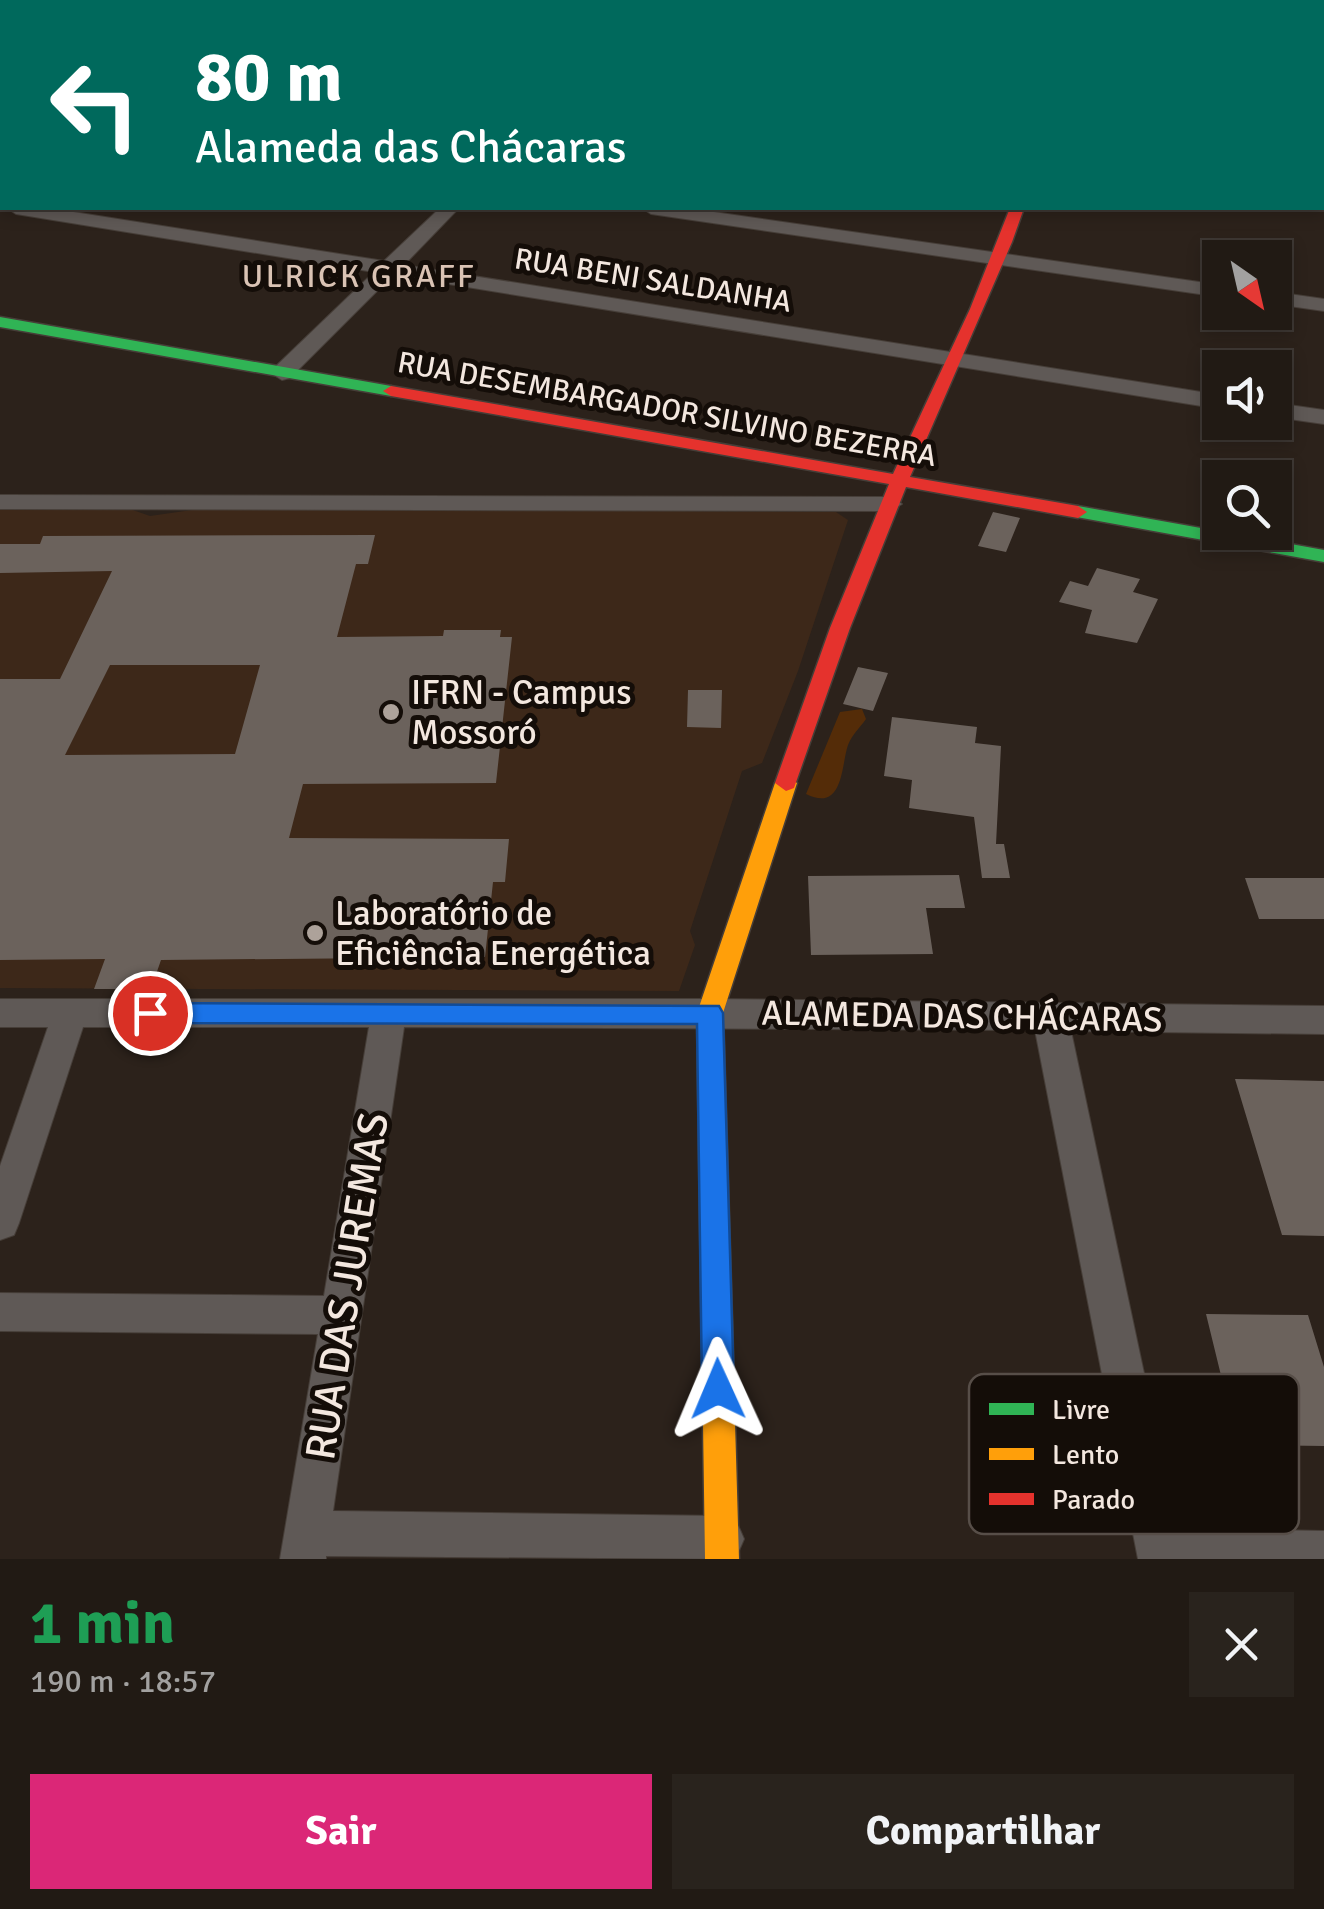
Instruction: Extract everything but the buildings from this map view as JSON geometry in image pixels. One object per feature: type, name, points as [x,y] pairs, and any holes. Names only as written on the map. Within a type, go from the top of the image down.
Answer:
[{"type":"street","name":"RUA BENI SALDANHA","points":[[29,210],[1202,399]]},
{"type":"street","points":[[282,374],[448,210]]},
{"type":"street","points":[[666,210],[1202,288]]},
{"type":"street","points":[[305,1546],[721,1549],[710,1013],[816,695],[890,504],[1001,258],[1016,210]]},
{"type":"street","points":[[1292,301],[1324,306]]},
{"type":"street","name":"RUA DESEMBARGADOR SILVINO BEZERRA","points":[[0,322],[1324,556]]},
{"type":"street","points":[[1292,413],[1324,418]]},
{"type":"street","points":[[0,502],[890,504]]},
{"type":"street","name":"ALAMEDA DAS CHÁCARAS","points":[[0,1013],[710,1013],[1324,1020]]},
{"type":"street","points":[[0,1223],[70,1013]]},
{"type":"street","name":"RUA DAS JUREMAS","points":[[305,1546],[389,1014]]},
{"type":"street","points":[[1050,1016],[1123,1374]]},
{"type":"street","points":[[0,1312],[341,1315]]},
{"type":"street","points":[[1160,1554],[1324,1554]]},
{"type":"shaded area","name":"IFRN - Campus Mossoró","points":[[0,508],[127,508],[150,516],[206,508],[836,512],[848,520],[798,671],[762,763],[742,771],[690,931],[695,945],[679,991],[0,988]]},
{"type":"shaded area","points":[[862,709],[866,719],[848,745],[834,792],[818,798],[806,794],[840,712]]},
{"type":"traffic: fast","points":[[0,322],[391,391]]},
{"type":"traffic: fast","points":[[1078,512],[1324,556]]},
{"type":"traffic: slow","points":[[722,1559],[710,1013],[786,783]]},
{"type":"traffic: jam","points":[[786,783],[870,551],[978,309],[1016,210]]},
{"type":"traffic: jam","points":[[391,391],[1078,512]]},
{"type":"place","name":"IFRN - Campus Mossoró","points":[[391,712]]},
{"type":"place","name":"Laboratório de Eficiência Energética","points":[[315,933]]},
{"type":"district","name":"ULRICK GRAFF","points":[[359,276]]},
{"type":"route","points":[[150,1013],[710,1013],[718,1389]]}]
